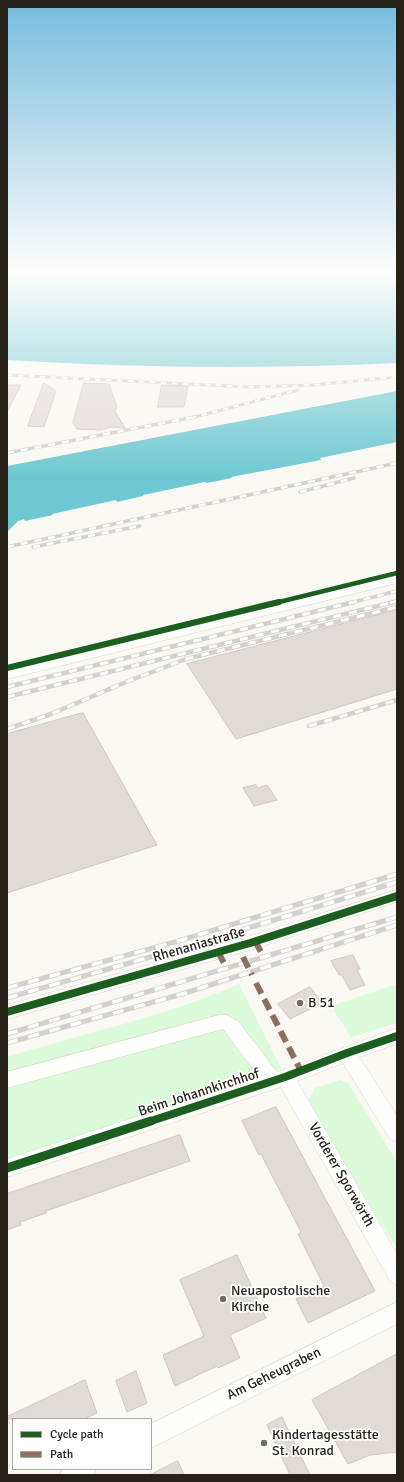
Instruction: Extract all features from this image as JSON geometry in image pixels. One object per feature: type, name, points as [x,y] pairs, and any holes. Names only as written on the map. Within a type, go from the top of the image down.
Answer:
[{"type":"street","points":[[7,675],[397,579]]},
{"type":"street","name":"Rhenaniastraße","points":[[7,1012],[250,943],[397,896]]},
{"type":"street","name":"Vorderer Sporwörth","points":[[7,1080],[219,1022],[226,1022],[232,1026],[279,1079],[397,1274]]},
{"type":"street","name":"Beim Johannkirchhof","points":[[7,1168],[279,1079],[397,1036]]},
{"type":"street","points":[[347,1053],[397,1134]]},
{"type":"street","name":"Am Geheugraben","points":[[152,1436],[397,1313]]},
{"type":"street","points":[[72,1475],[82,1470]]},
{"type":"green space","points":[[239,984],[281,1068],[253,1079],[7,1159],[7,1057],[182,1006]]},
{"type":"green space","points":[[397,984],[397,1023],[351,1037],[331,1006]]},
{"type":"green space","points":[[340,1080],[348,1083],[397,1162],[397,1249],[306,1102],[309,1100],[315,1088]]},
{"type":"water","points":[[7,339],[397,339],[397,363],[202,367],[104,365],[7,360]]},
{"type":"water","points":[[397,391],[397,442],[320,458],[321,460],[207,483],[205,482],[117,502],[116,500],[25,521],[24,519],[18,521],[7,532],[7,466]]},
{"type":"building","points":[[44,383],[56,391],[44,427],[28,426]]},
{"type":"building","points":[[84,383],[109,384],[117,407],[115,411],[125,428],[112,427],[100,430],[77,429],[73,423]]},
{"type":"building","points":[[7,385],[21,385],[7,412]]},
{"type":"building","points":[[162,385],[188,386],[184,407],[158,407]]},
{"type":"building","points":[[397,610],[397,689],[236,739],[187,664]]},
{"type":"building","points":[[83,713],[157,845],[7,893],[7,734]]},
{"type":"building","points":[[256,785],[258,788],[267,785],[277,800],[254,806],[243,788]]},
{"type":"building","points":[[353,955],[360,969],[357,970],[365,985],[350,990],[342,975],[339,975],[331,961]]},
{"type":"building","name":"B 51","points":[[310,987],[322,1003],[290,1019],[278,1004]]},
{"type":"building","points":[[276,1107],[375,1291],[308,1323],[296,1299],[324,1286],[298,1234],[301,1232],[261,1154],[259,1155],[242,1121]]},
{"type":"building","points":[[180,1135],[190,1161],[46,1211],[46,1213],[20,1222],[21,1225],[7,1230],[7,1194]]},
{"type":"building","name":"Neuapostolische Kirche","points":[[237,1255],[266,1318],[230,1335],[240,1358],[218,1368],[217,1366],[175,1386],[163,1355],[204,1336],[180,1280]]},
{"type":"building","points":[[397,1354],[397,1452],[370,1455],[348,1464],[312,1400]]},
{"type":"building","points":[[136,1371],[147,1403],[127,1412],[116,1381]]},
{"type":"building","points":[[85,1380],[97,1413],[86,1418],[7,1419],[7,1417]]},
{"type":"building","points":[[282,1417],[310,1475],[290,1475],[267,1425]]},
{"type":"building","points":[[178,1461],[184,1475],[150,1475]]},
{"type":"railway","points":[[7,375],[249,387],[313,385],[397,377]]},
{"type":"railway","points":[[194,417],[298,390]]},
{"type":"railway","points":[[7,453],[194,417]]},
{"type":"railway","points":[[7,547],[397,463]]},
{"type":"railway","points":[[300,492],[354,478]]},
{"type":"railway","points":[[33,547],[140,526]]},
{"type":"railway","points":[[352,603],[397,591]]},
{"type":"railway","points":[[390,603],[397,601]]},
{"type":"railway","points":[[7,687],[352,603]]},
{"type":"railway","points":[[7,697],[390,603]]},
{"type":"railway","points":[[7,729],[51,714],[126,682],[186,659],[397,607]]},
{"type":"railway","points":[[309,726],[397,700]]},
{"type":"railway","points":[[7,988],[175,942],[397,874]]},
{"type":"railway","points":[[7,998],[203,942],[397,882]]},
{"type":"railway","points":[[7,1034],[397,917]]},
{"type":"railway","points":[[7,1043],[182,994],[397,925]]},
{"type":"marked path","points":[[255,941],[261,952]]},
{"type":"marked path","points":[[218,952],[224,963]]},
{"type":"marked path","points":[[243,957],[252,975]]},
{"type":"marked path","points":[[256,983],[301,1071]]},
{"type":"cycle path","points":[[7,668],[397,573]]},
{"type":"cycle path","points":[[7,1012],[250,943],[397,896]]},
{"type":"cycle path","points":[[7,1168],[285,1077],[347,1053],[397,1036]]},
{"type":"place","name":"B 51","points":[[300,1003]]},
{"type":"place","name":"Neuapostolische Kirche","points":[[223,1299]]},
{"type":"place","name":"Kindertagesstätte St. Konrad","points":[[264,1443]]}]
